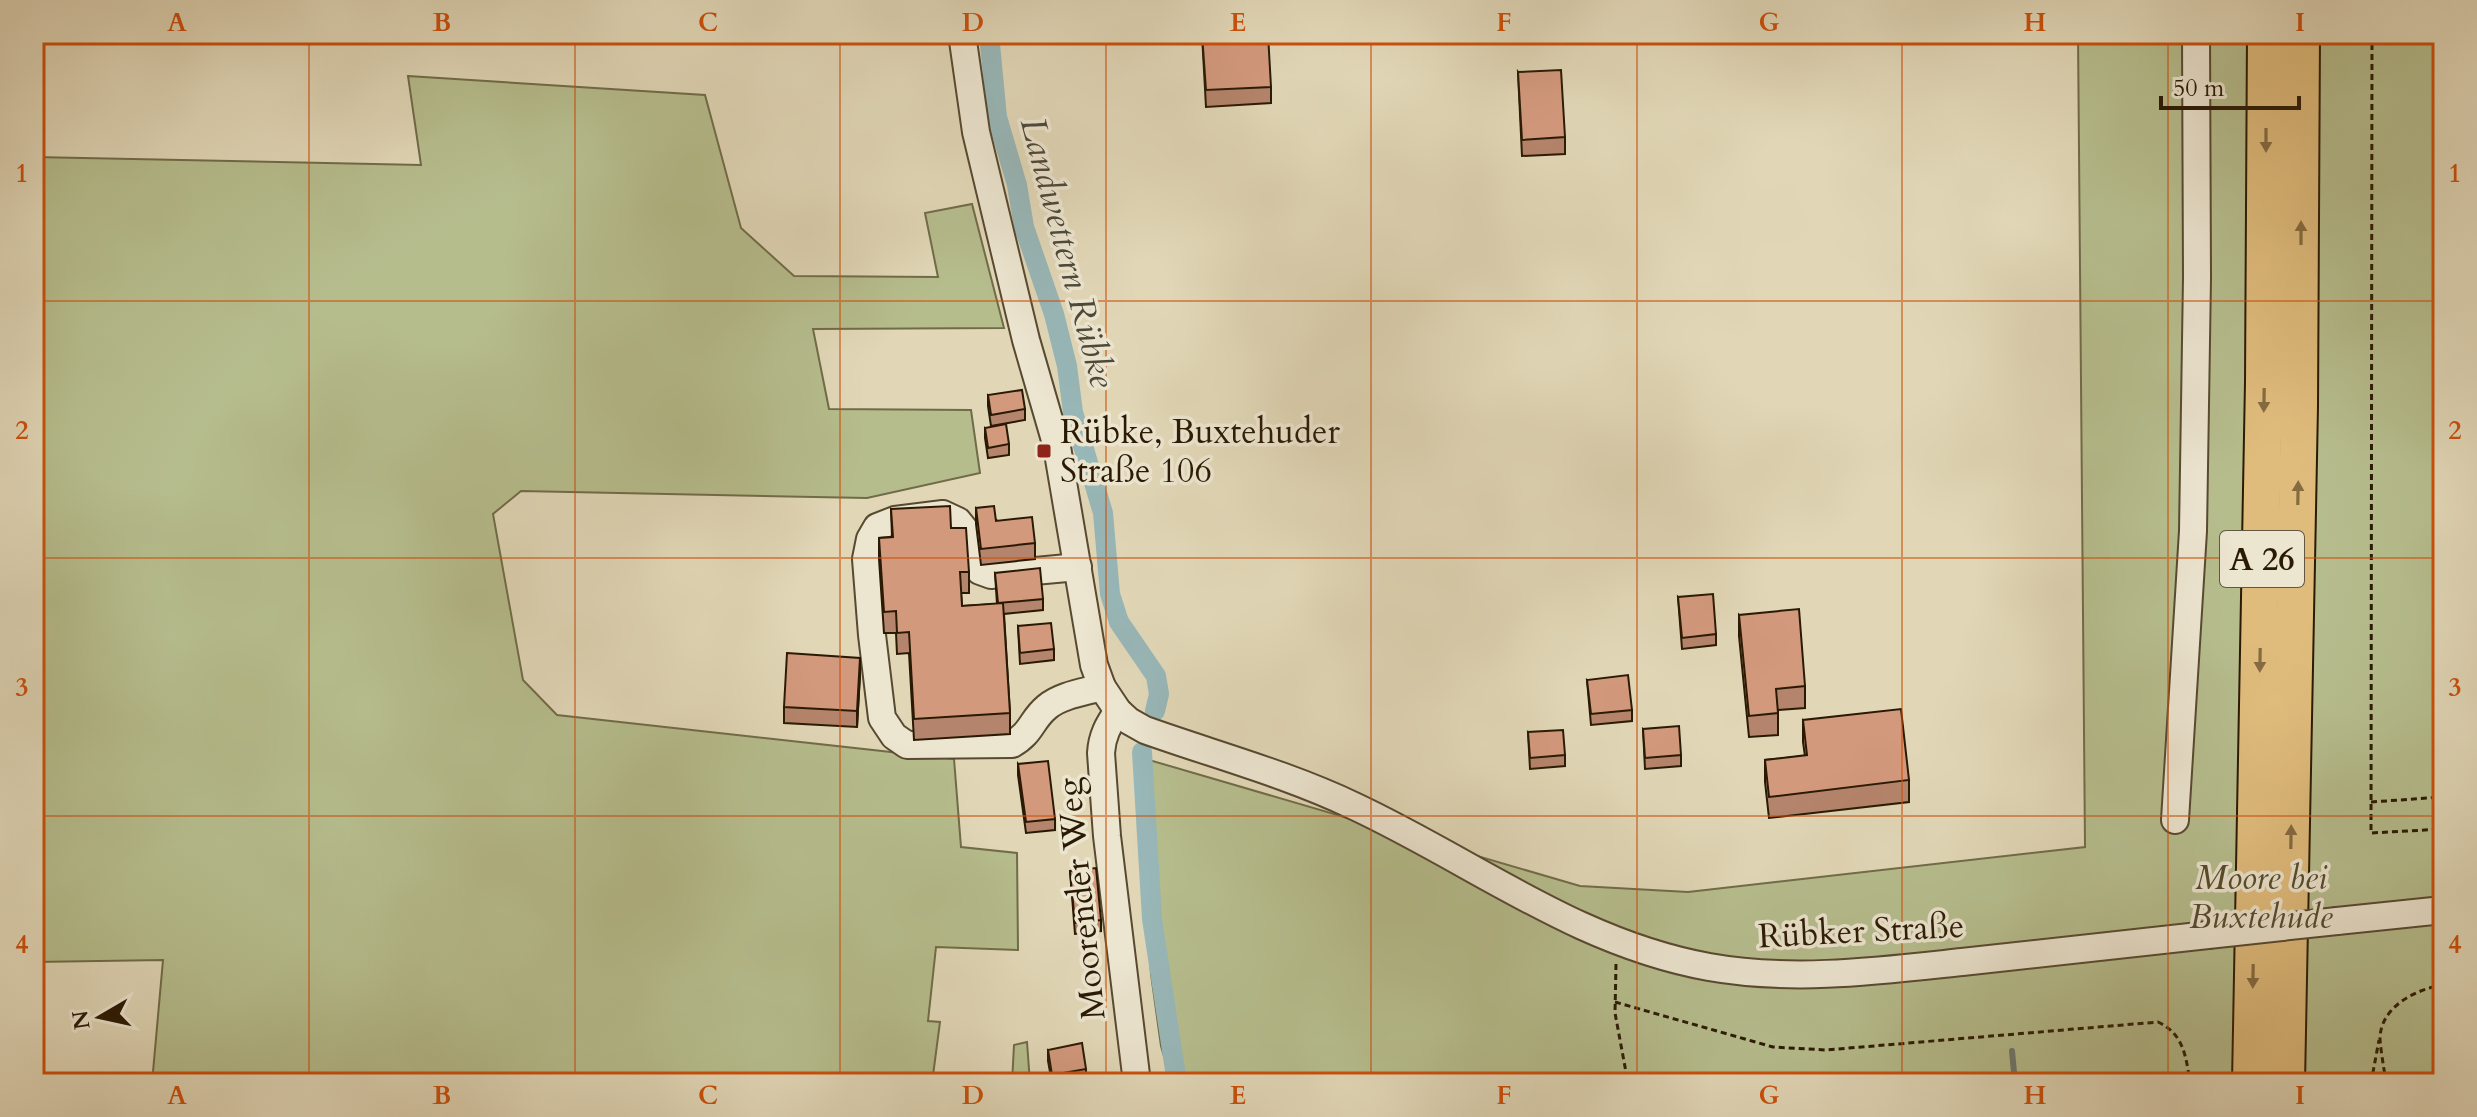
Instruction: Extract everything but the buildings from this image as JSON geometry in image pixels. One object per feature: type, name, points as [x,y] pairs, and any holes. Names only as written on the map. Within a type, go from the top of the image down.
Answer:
[{"type":"highway","name":"A 26","points":[[2251,1083],[2264,428],[2266,34]]},
{"type":"highway","name":"A 26","points":[[2286,1083],[2299,406],[2301,34]]},
{"type":"street","points":[[962,34],[976,132],[1026,340],[1057,447],[1094,665],[1102,687],[1118,711]]},
{"type":"street","points":[[2175,820],[2193,531],[2197,278],[2196,34]]},
{"type":"street","points":[[1078,567],[991,575],[980,571],[974,560],[970,536],[958,521],[943,514],[895,520],[877,527],[870,539],[866,559],[882,718],[894,736],[907,745],[1012,744],[1025,737],[1047,707],[1102,687]]},
{"type":"street","name":"Rübker Straße","points":[[1118,711],[1145,730],[1288,778],[1353,805],[1531,903],[1621,944],[1742,973],[1784,975],[1882,970],[2443,910]]},
{"type":"street","name":"Moorender Weg","points":[[1118,711],[1108,725],[1101,753],[1107,836],[1137,1083]]},
{"type":"path","points":[[2372,34],[2371,833],[2443,829]]},
{"type":"path","points":[[2371,802],[2443,797]]},
{"type":"path","points":[[1621,944],[1616,965],[1615,1002],[1628,1083]]},
{"type":"path","points":[[2371,1083],[2385,1018],[2404,998],[2443,985]]},
{"type":"path","points":[[1615,1002],[1773,1047],[1826,1050],[2158,1022],[2172,1029],[2179,1041],[2185,1053],[2190,1083]]},
{"type":"path","points":[[2380,1036],[2386,1083]]},
{"type":"green space","name":"Moore bei Buxtehude","points":[[2078,34],[2443,34],[2443,1083],[1172,1083],[1161,1046],[1151,974],[1139,757],[1580,886],[1688,892],[2085,847]]},
{"type":"green space","points":[[408,76],[705,95],[741,228],[794,276],[938,277],[925,213],[972,204],[1004,328],[813,329],[829,409],[971,410],[980,473],[867,498],[521,491],[493,514],[523,680],[557,715],[954,759],[961,847],[1017,853],[1018,950],[936,947],[928,1021],[940,1022],[932,1083],[152,1083],[163,960],[34,962],[34,157],[421,165]]},
{"type":"green space","points":[[1027,1042],[1030,1083],[1012,1083],[1014,1045]]},
{"type":"waterway","name":"Landwettern Rübke","points":[[989,34],[997,117],[1017,185],[1024,227],[1054,314],[1067,366],[1073,412],[1103,513],[1110,594],[1119,622],[1156,676],[1159,694],[1155,711]]},
{"type":"waterway","name":"Landwettern Rübke","points":[[1142,752],[1152,919],[1177,1083]]},
{"type":"waterway","points":[[2012,1051],[2015,1083]]},
{"type":"place","name":"Rübke, Buxtehuder Straße 106","points":[[1044,451]]}]
